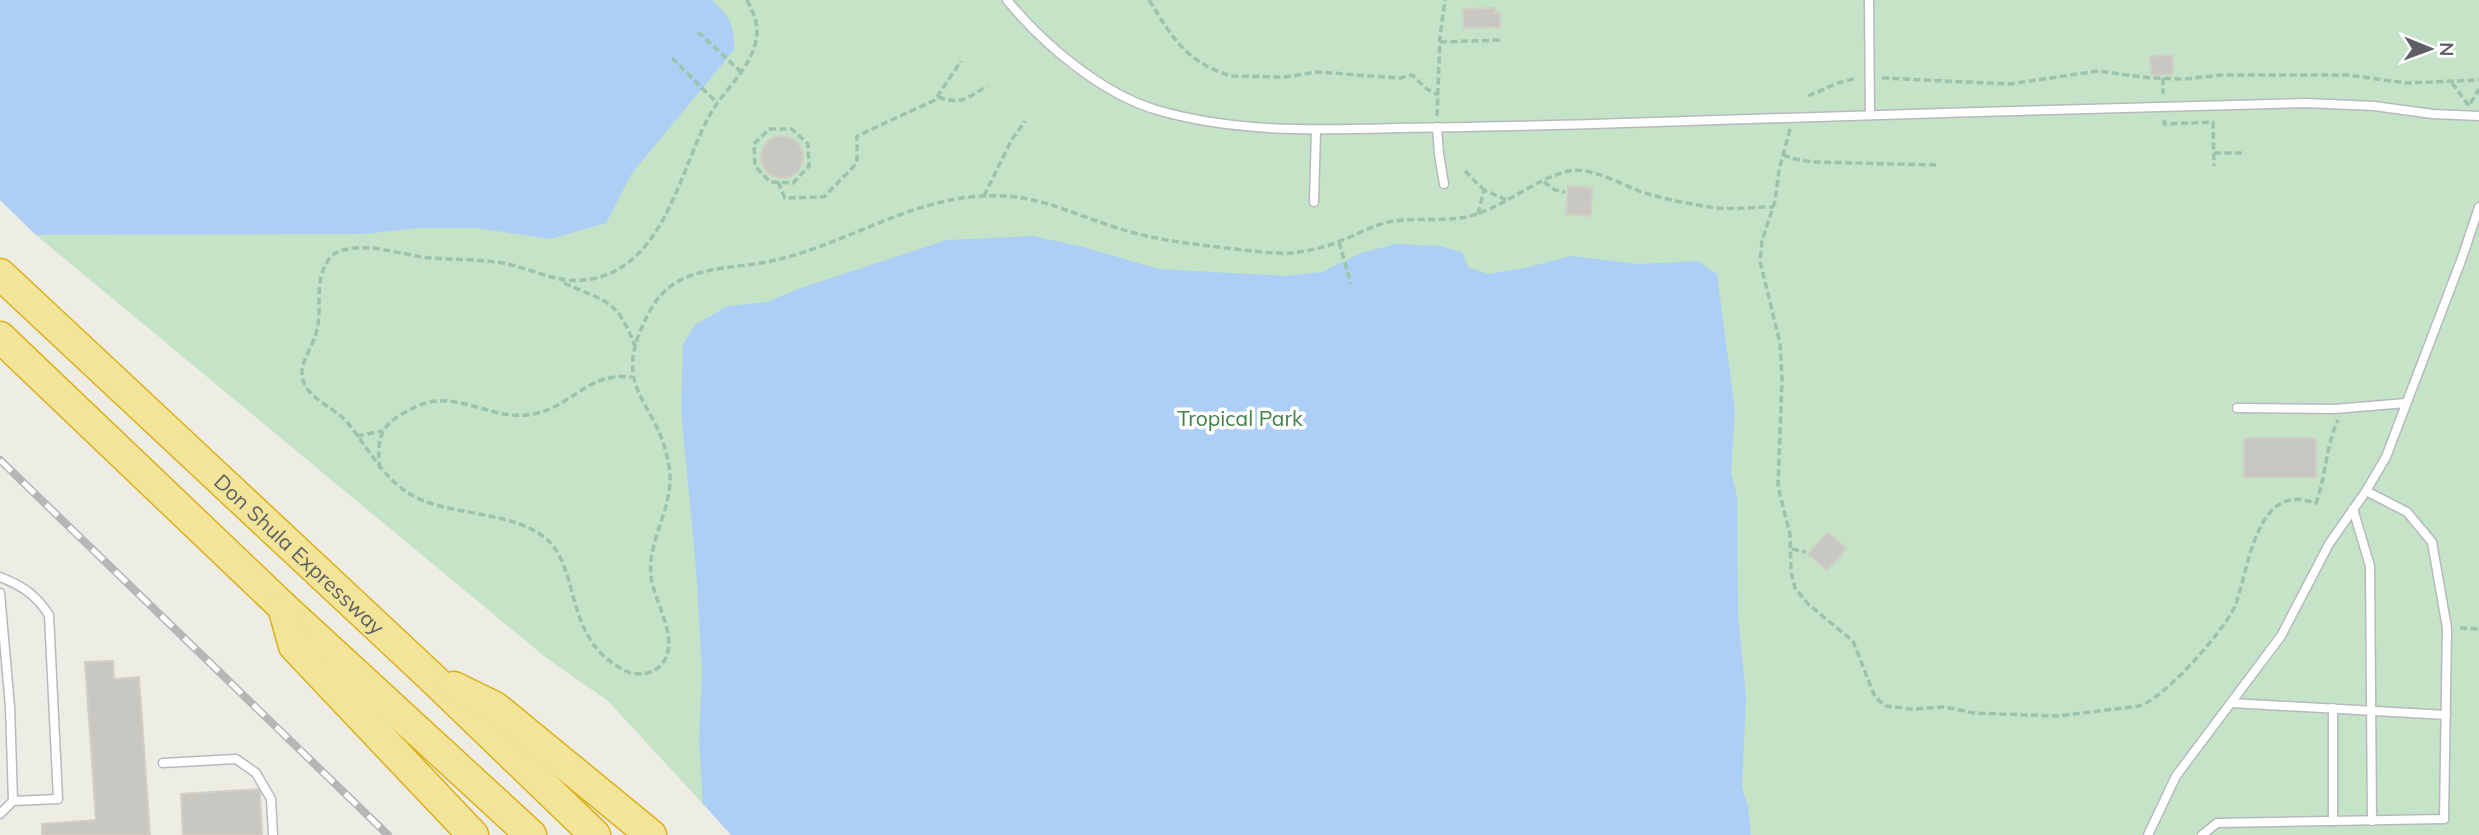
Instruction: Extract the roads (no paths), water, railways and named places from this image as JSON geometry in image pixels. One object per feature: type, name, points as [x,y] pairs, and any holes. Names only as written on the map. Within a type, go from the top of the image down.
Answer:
[{"type":"highway","name":"Don Shula Expressway","points":[[0,274],[429,675],[595,835]]},
{"type":"highway","points":[[0,337],[283,607],[531,835]]},
{"type":"highway","points":[[283,607],[294,646],[473,835]]},
{"type":"highway","points":[[429,675],[495,707],[650,835]]},
{"type":"lane","points":[[1007,0],[1038,33],[1087,73],[1120,94],[1150,108],[1244,126],[1316,130],[2306,103],[2374,106],[2433,114],[2479,116]]},
{"type":"lane","points":[[1869,0],[1870,115]]},
{"type":"lane","points":[[1437,127],[1438,154],[1444,184]]},
{"type":"lane","points":[[1314,202],[1316,130]]},
{"type":"lane","points":[[2148,835],[2176,776],[2281,636],[2329,544],[2386,457],[2479,207]]},
{"type":"lane","points":[[2237,408],[2344,408],[2406,404]]},
{"type":"lane","points":[[2202,835],[2217,823],[2444,819],[2447,628],[2432,542],[2407,512],[2366,491]]},
{"type":"lane","points":[[2353,509],[2370,566],[2372,821]]},
{"type":"lane","points":[[0,578],[20,584],[37,598],[49,615],[58,799],[13,801],[0,814]]},
{"type":"lane","points":[[0,593],[13,801]]},
{"type":"lane","points":[[2231,703],[2446,715]]},
{"type":"lane","points":[[2333,708],[2333,821]]},
{"type":"lane","points":[[163,763],[236,759],[256,773],[271,799],[274,835]]},
{"type":"water","points":[[0,0],[712,0],[730,22],[734,34],[734,50],[632,173],[606,223],[550,239],[476,228],[418,228],[365,234],[36,235],[0,200]]},
{"type":"water","points":[[1033,236],[1159,269],[1285,276],[1322,272],[1361,253],[1396,244],[1440,246],[1462,252],[1468,267],[1488,274],[1571,256],[1638,264],[1698,261],[1717,274],[1735,411],[1731,471],[1737,497],[1738,613],[1746,698],[1742,787],[1748,807],[1751,835],[731,835],[703,804],[699,739],[702,672],[696,568],[681,410],[683,344],[695,325],[728,306],[767,302],[798,289],[947,240]]},
{"type":"railway","points":[[0,460],[388,835]]},
{"type":"park label","name":"Tropical Park","points":[[1240,418]]}]
